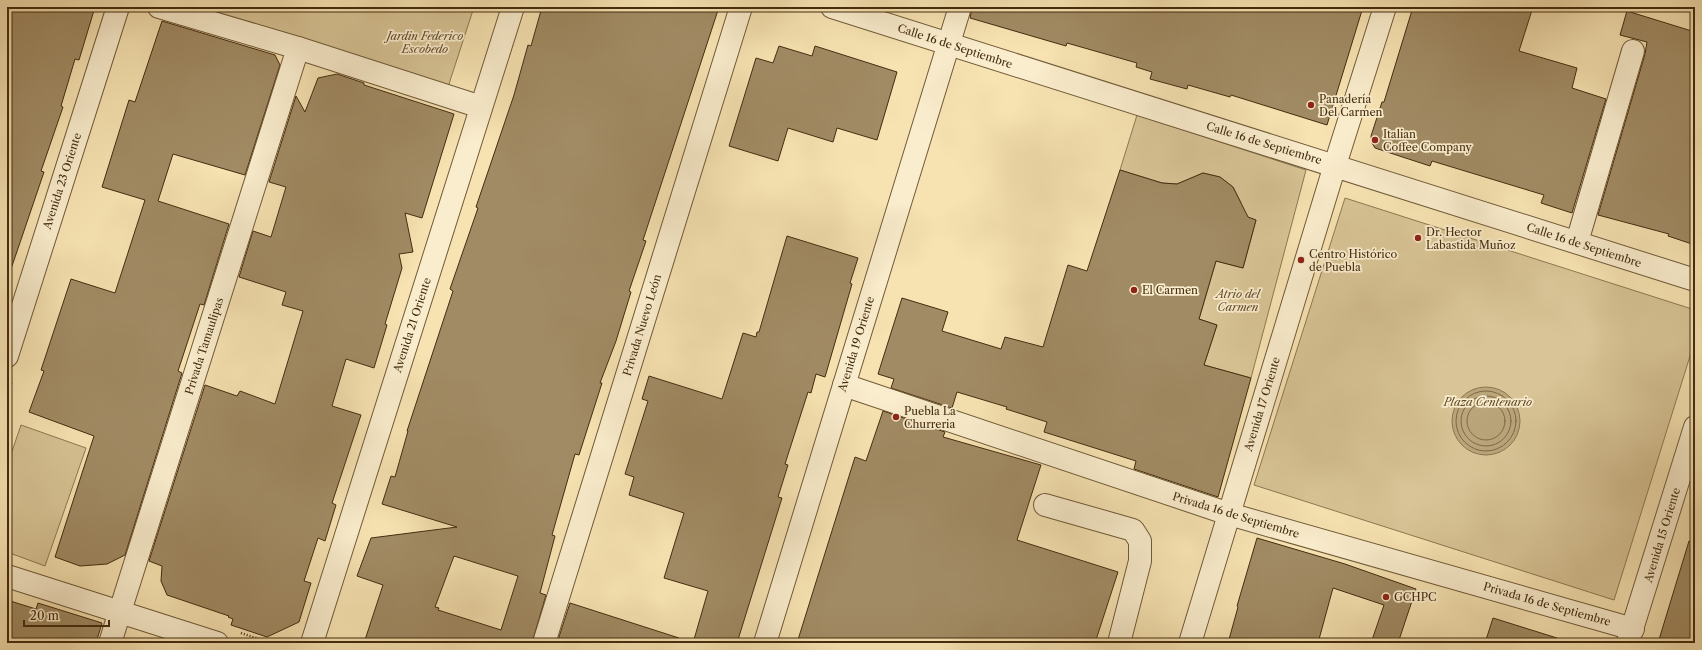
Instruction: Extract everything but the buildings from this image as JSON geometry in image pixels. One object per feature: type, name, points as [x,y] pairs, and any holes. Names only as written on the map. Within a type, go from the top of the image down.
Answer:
[{"type":"street","name":"Avenida 23 Oriente","points":[[7,356],[118,7]]},
{"type":"street","points":[[159,7],[298,48],[481,107]]},
{"type":"street","name":"Avenida 21 Oriente","points":[[312,643],[513,7]]},
{"type":"street","name":"Privada Nuevo León","points":[[544,643],[740,7]]},
{"type":"street","name":"Calle 16 de Septiembre","points":[[832,7],[948,45],[1335,165],[1695,280]]},
{"type":"street","name":"Avenida 19 Oriente","points":[[764,643],[960,7]]},
{"type":"street","name":"Avenida 17 Oriente","points":[[1190,643],[1335,165],[1385,7]]},
{"type":"street","name":"Privada Tamaulipas","points":[[110,643],[298,48]]},
{"type":"street","points":[[1577,242],[1633,51]]},
{"type":"street","name":"Privada 16 de Septiembre","points":[[844,385],[1229,514],[1630,636]]},
{"type":"street","name":"Avenida 15 Oriente","points":[[1630,636],[1695,427]]},
{"type":"street","points":[[1045,505],[1133,530],[1140,541],[1140,561],[1119,643]]},
{"type":"street","points":[[7,576],[217,643]]},
{"type":"green space","name":"Jardin Federico Escobedo","points":[[200,7],[474,7],[448,87]]},
{"type":"green space","name":"Atrio del Carmen","points":[[1137,115],[1306,170],[1251,378],[1204,365],[1217,325],[1199,319],[1216,261],[1243,268],[1256,220],[1238,215],[1241,203],[1233,187],[1220,177],[1203,173],[1177,184],[1162,183],[1120,170]]},
{"type":"green space","name":"Plaza Centenario","points":[[1345,198],[1695,310],[1695,340],[1614,600],[1254,485]]},
{"type":"green space","points":[[21,425],[86,448],[45,566],[7,552],[7,466]]},
{"type":"water","points":[[1479,387],[1493,387],[1505,392],[1515,402],[1520,414],[1520,428],[1515,440],[1505,450],[1493,455],[1479,455],[1467,450],[1457,440],[1452,428],[1452,414],[1457,402],[1467,392]]},
{"type":"place","name":"Panadería Del Carmen","points":[[1311,105]]},
{"type":"place","name":"Italian Coffee Company","points":[[1375,140]]},
{"type":"place","name":"Dr. Hector Labastida Muñoz","points":[[1418,238]]},
{"type":"place","name":"Centro Histórico de Puebla","points":[[1301,260]]},
{"type":"place","name":"El Carmen","points":[[1134,290]]},
{"type":"place","name":"Puebla La Churreria","points":[[896,417]]},
{"type":"place","name":"GCHPC","points":[[1386,597]]}]
